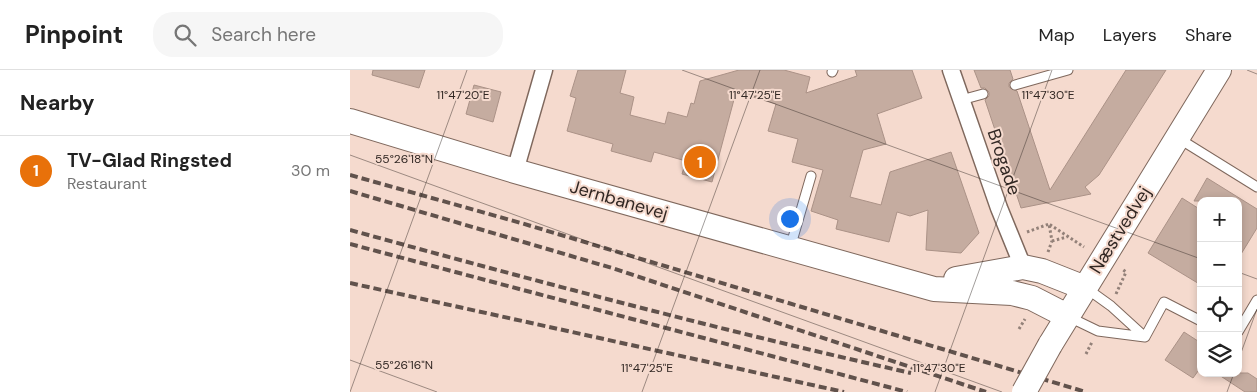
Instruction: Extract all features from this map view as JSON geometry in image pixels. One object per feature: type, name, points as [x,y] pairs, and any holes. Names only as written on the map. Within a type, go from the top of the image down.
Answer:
[{"type":"main road","name":"Næstvedvej","points":[[1024,392],[1067,316],[1219,70]]},
{"type":"main road","name":"Jernbanevej","points":[[350,121],[934,289],[1012,293],[1032,298],[1067,316]]},
{"type":"main road","name":"Jernbanevej","points":[[889,276],[959,280],[1023,267],[1042,271],[1085,288]]},
{"type":"street","points":[[515,170],[544,70]]},
{"type":"street","name":"Brogade","points":[[951,70],[999,208],[1023,267]]},
{"type":"lane","points":[[1015,85],[1068,70]]},
{"type":"lane","points":[[961,100],[982,94]]},
{"type":"lane","points":[[1178,138],[1257,187]]},
{"type":"lane","points":[[790,248],[811,176]]},
{"type":"lane","points":[[1085,288],[1111,306],[1145,337]]},
{"type":"lane","points":[[1242,325],[1257,300]]},
{"type":"lane","points":[[1145,337],[1164,302],[1197,319]]},
{"type":"lane","points":[[1067,316],[1098,331],[1145,337]]},
{"type":"path","points":[[1052,242],[1067,237]]},
{"type":"building","points":[[373,70],[425,70],[419,88],[372,75]]},
{"type":"building","points":[[578,70],[626,70],[620,93],[634,97],[630,115],[665,124],[668,112],[687,117],[691,103],[694,104],[700,81],[739,70],[784,70],[810,77],[806,93],[857,76],[855,70],[912,70],[922,98],[877,114],[886,144],[863,150],[850,197],[881,205],[890,172],[951,152],[979,233],[961,253],[926,250],[928,210],[910,216],[897,212],[889,242],[836,229],[838,220],[811,211],[823,170],[792,162],[798,139],[768,131],[776,104],[736,92],[712,182],[682,174],[686,161],[654,152],[651,162],[611,151],[613,144],[567,131],[576,98],[570,96]]},
{"type":"building","points":[[974,70],[1010,70],[1013,79],[1009,83],[1009,87],[1017,91],[1050,190],[1126,70],[1166,70],[1099,175],[1085,187],[1091,194],[1021,208],[985,100],[989,96],[989,92],[985,88],[981,88]]},
{"type":"building","points":[[474,85],[501,92],[493,122],[466,114]]},
{"type":"building","points":[[1207,178],[1238,197],[1197,197],[1197,201],[1194,201]]},
{"type":"building","points":[[1182,198],[1197,207],[1197,283],[1148,253]]},
{"type":"building","points":[[1242,200],[1257,209],[1257,228],[1242,252]]},
{"type":"building","points":[[1184,332],[1197,340],[1197,372],[1193,378],[1165,360]]},
{"type":"building","points":[[1242,373],[1248,373],[1257,379],[1257,392],[1245,392],[1222,377],[1242,377]]},
{"type":"railway","points":[[350,175],[521,223],[1086,392]]},
{"type":"railway","points":[[350,191],[612,268],[986,392]]},
{"type":"railway","points":[[350,230],[630,305],[911,373]]},
{"type":"railway","points":[[350,244],[907,392]]},
{"type":"railway","points":[[350,283],[844,392]]},
{"type":"place","name":"TV-Glad Ringsted","points":[[700,162]]}]
